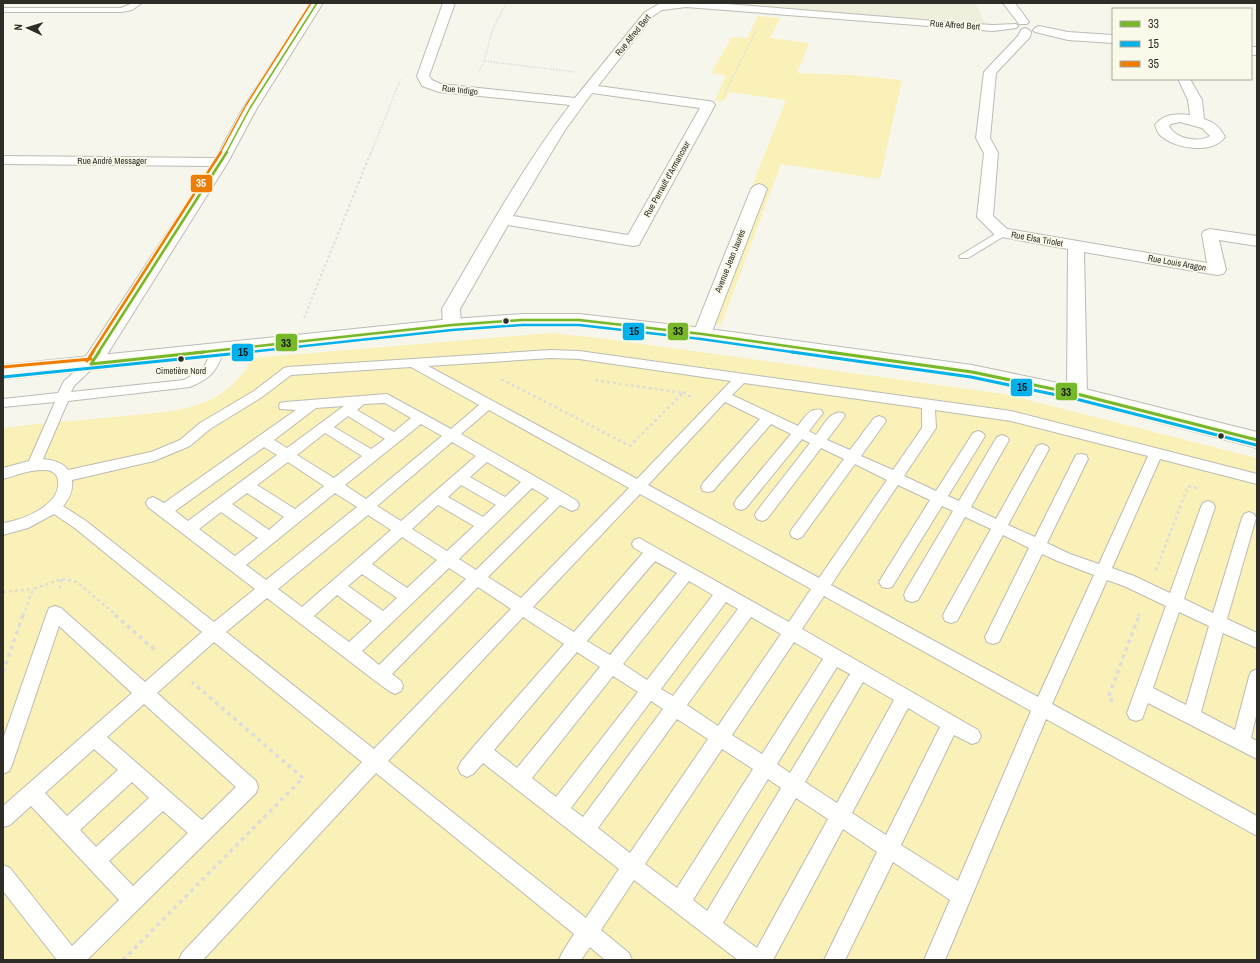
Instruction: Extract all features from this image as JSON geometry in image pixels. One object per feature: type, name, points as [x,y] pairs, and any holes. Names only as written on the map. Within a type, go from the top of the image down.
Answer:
[{"type":"street","points":[[91,364],[231,147],[250,108],[317,3]]},
{"type":"street","name":"Rue Indigo","points":[[449,3],[422,76],[427,83],[439,88],[580,102]]},
{"type":"street","points":[[645,3],[659,7]]},
{"type":"street","points":[[1009,3],[1025,28]]},
{"type":"street","name":"Rue Alfred Bert","points":[[452,325],[452,309],[502,219],[556,134],[649,14],[659,7],[686,4],[959,26],[1025,28],[1062,35],[1112,39]]},
{"type":"street","name":"Rue Elsa Triolet","points":[[1025,28],[1024,37],[990,72],[983,138],[991,153],[985,217],[1002,233],[1076,246],[1077,394]]},
{"type":"street","points":[[1185,80],[1195,100],[1197,121]]},
{"type":"street","points":[[590,89],[708,105]]},
{"type":"street","name":"Rue Perrault d'Armancour","points":[[502,219],[633,241],[708,105]]},
{"type":"street","name":"Rue André Messager","points":[[3,160],[221,162]]},
{"type":"street","name":"Avenue Jean Jaurès","points":[[702,334],[759,189]]},
{"type":"street","name":"Rue Louis Aragon","points":[[1076,246],[1218,270],[1210,234],[1257,241]]},
{"type":"street","points":[[3,372],[91,364],[452,325],[522,320],[579,320],[702,334],[972,372],[1077,394],[1257,440]]},
{"type":"lane","points":[[3,10],[121,10],[138,3]]},
{"type":"lane","points":[[964,256],[1002,233]]},
{"type":"lane","points":[[3,403],[186,384],[202,378],[212,367],[218,350]]},
{"type":"lane","points":[[65,476],[154,456],[184,443],[205,426],[258,394],[288,371],[524,355],[579,355],[1011,416],[1257,479]]},
{"type":"lane","points":[[412,362],[1257,826]]},
{"type":"lane","points":[[34,465],[53,423],[68,384],[91,364]]},
{"type":"lane","points":[[189,960],[375,761],[742,377]]},
{"type":"lane","points":[[723,396],[1065,558],[1129,581],[1257,641]]},
{"type":"lane","points":[[285,406],[387,398],[572,505]]},
{"type":"lane","points":[[188,529],[361,400]]},
{"type":"lane","points":[[313,404],[264,440],[159,507],[395,686]]},
{"type":"lane","points":[[3,818],[214,632],[367,507],[488,404]]},
{"type":"lane","points":[[569,960],[929,428],[928,404]]},
{"type":"lane","points":[[348,410],[394,438]]},
{"type":"lane","points":[[741,504],[816,413]]},
{"type":"lane","points":[[762,514],[838,416]]},
{"type":"lane","points":[[235,565],[421,417]]},
{"type":"lane","points":[[708,487],[769,418]]},
{"type":"lane","points":[[797,533],[879,421]]},
{"type":"lane","points":[[325,427],[372,456]]},
{"type":"lane","points":[[887,582],[978,436]]},
{"type":"lane","points":[[264,440],[478,578],[962,896]]},
{"type":"lane","points":[[912,595],[1002,440]]},
{"type":"lane","points":[[951,616],[1042,449]]},
{"type":"lane","points":[[934,960],[1042,707],[1156,453]]},
{"type":"lane","points":[[303,616],[486,455]]},
{"type":"lane","points":[[993,637],[1081,459]]},
{"type":"lane","points":[[3,474],[21,467],[48,465],[59,469],[65,476],[66,485],[62,496],[54,507],[31,522],[4,531]]},
{"type":"lane","points":[[460,478],[506,504]]},
{"type":"lane","points":[[350,652],[531,481]]},
{"type":"lane","points":[[246,486],[295,517]]},
{"type":"lane","points":[[380,675],[559,497]]},
{"type":"lane","points":[[438,498],[484,525]]},
{"type":"lane","points":[[221,504],[269,538]]},
{"type":"lane","points":[[54,507],[81,525],[622,960]]},
{"type":"lane","points":[[1136,713],[1208,507]]},
{"type":"lane","points":[[1191,716],[1249,518]]},
{"type":"lane","points":[[467,768],[575,642],[646,548],[972,736]]},
{"type":"lane","points":[[361,565],[408,597]]},
{"type":"lane","points":[[519,780],[687,572]]},
{"type":"lane","points":[[336,586],[383,620]]},
{"type":"lane","points":[[558,810],[724,593]]},
{"type":"lane","points":[[585,830],[748,607]]},
{"type":"lane","points":[[3,765],[55,613],[249,787],[71,960],[3,874]]},
{"type":"lane","points":[[680,902],[834,656]]},
{"type":"lane","points":[[710,926],[860,672]]},
{"type":"lane","points":[[1241,742],[1257,677]]},
{"type":"lane","points":[[1144,692],[1257,750]]},
{"type":"lane","points":[[762,960],[905,697]]},
{"type":"lane","points":[[834,960],[951,723]]},
{"type":"lane","points":[[94,737],[202,833]]},
{"type":"lane","points":[[481,751],[755,960]]},
{"type":"lane","points":[[66,829],[132,770]]},
{"type":"lane","points":[[32,793],[134,900]]},
{"type":"lane","points":[[96,860],[163,798]]},
{"type":"path","points":[[506,3],[493,28],[484,61],[601,75]]},
{"type":"path","points":[[708,105],[720,100],[767,11]]},
{"type":"path","points":[[304,319],[403,73]]},
{"type":"path","points":[[508,378],[501,379],[630,446],[683,393],[591,379]]},
{"type":"path","points":[[3,592],[33,589]]},
{"type":"shaded area","points":[[714,3],[976,3],[985,24]]},
{"type":"shaded area","points":[[758,16],[780,18],[770,38],[809,43],[797,73],[851,75],[902,80],[880,179],[781,164],[721,325],[699,321],[786,100],[729,92],[724,101],[715,100],[726,75],[711,73],[732,37],[747,38]]},
{"type":"shaded area","name":"Cimetière Nord","points":[[550,333],[599,338],[1004,394],[1257,458],[1257,960],[3,960],[3,428],[179,410],[210,400],[229,388],[240,377],[252,358]]},
{"type":"transit line","name":"35","points":[[87,361],[217,159],[246,105],[311,3]]},
{"type":"transit line","name":"33","points":[[91,364],[221,162],[250,108],[317,3]]},
{"type":"transit line","name":"33","points":[[91,364],[452,325],[522,320],[579,320],[702,334],[972,372],[1077,394],[1257,440]]},
{"type":"transit line","name":"15","points":[[3,377],[92,369],[452,330],[522,325],[579,325],[701,339],[971,377],[1076,399],[1256,445]]},
{"type":"transit line","name":"35","points":[[3,367],[91,359]]},
{"type":"place","name":"Cimetière Nord","points":[[181,359]]}]
